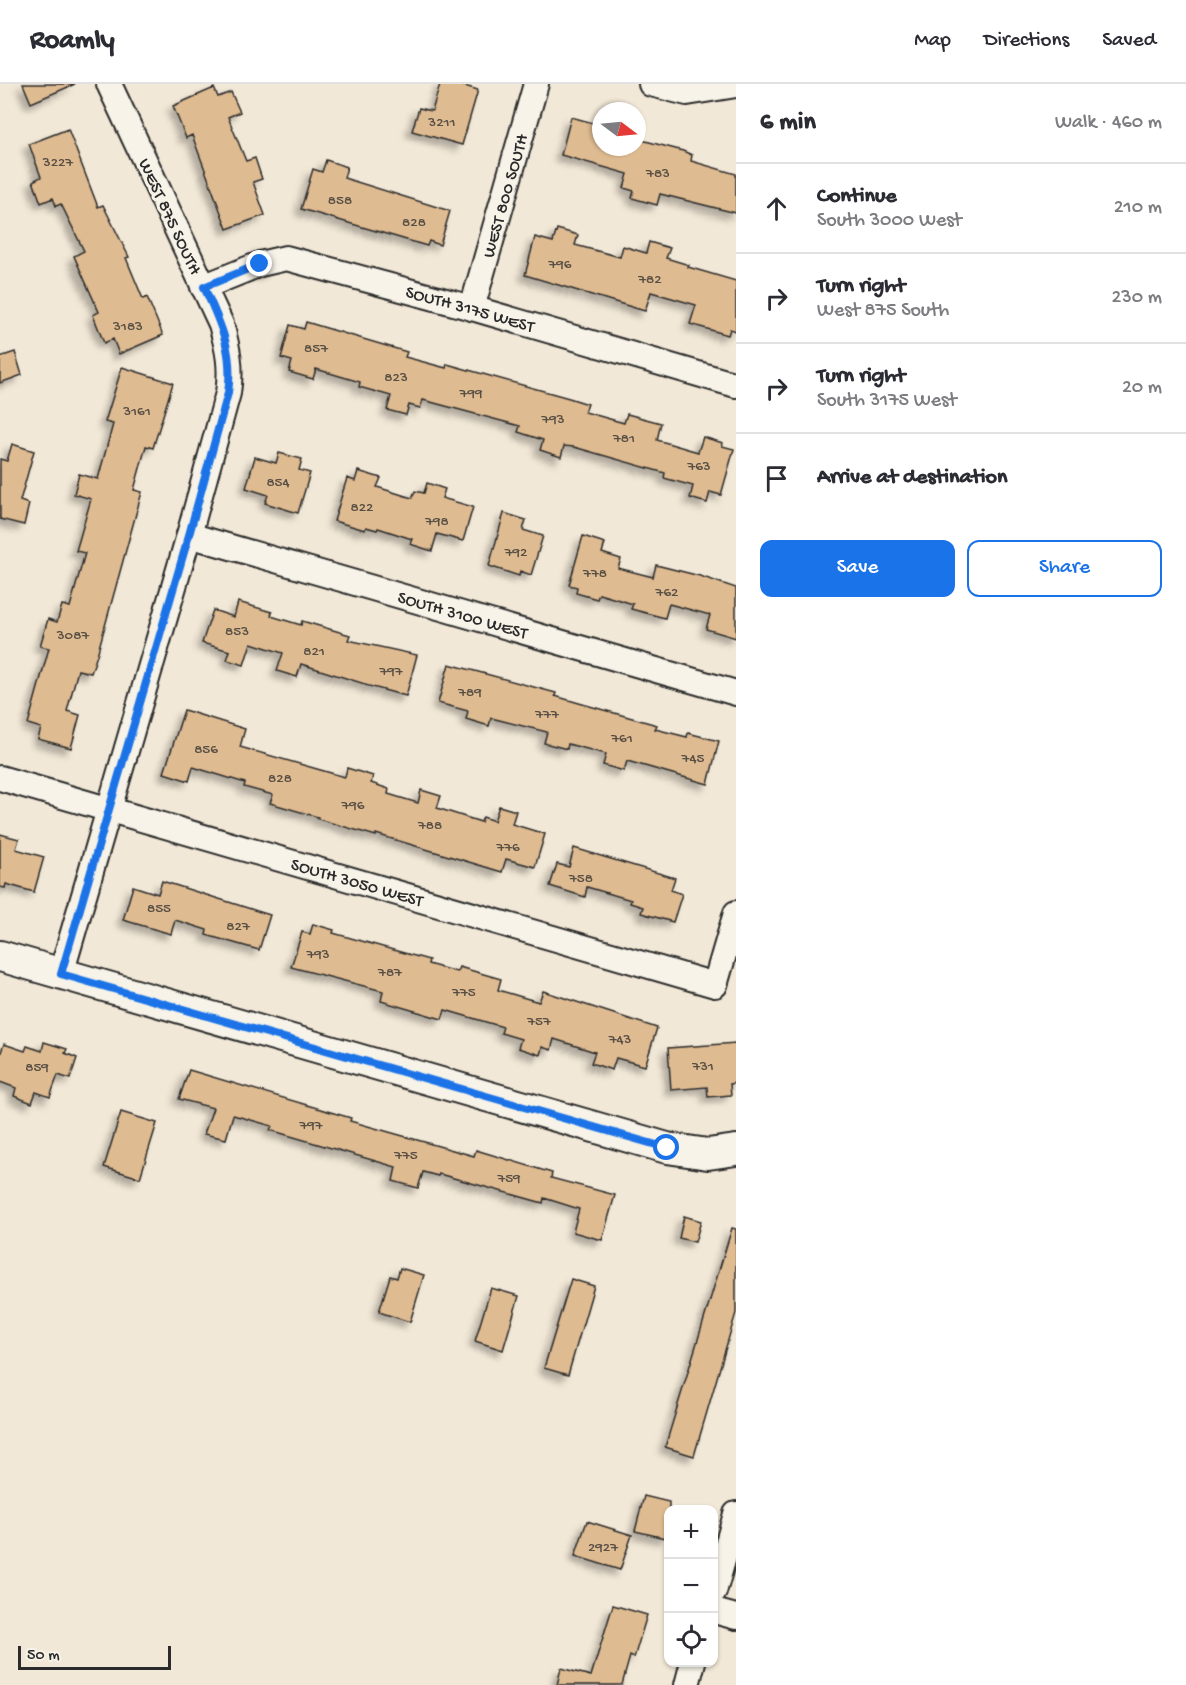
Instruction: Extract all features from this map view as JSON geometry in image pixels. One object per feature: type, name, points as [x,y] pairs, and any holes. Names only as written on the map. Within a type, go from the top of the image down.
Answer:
[{"type":"main road","points":[[0,956],[654,1145],[722,1152],[736,1166]]},
{"type":"street","name":"WEST 875 SOUTH","points":[[61,974],[189,535],[228,393],[231,373],[229,353],[221,324],[109,84]]},
{"type":"street","name":"WEST 800 SOUTH","points":[[472,309],[536,84]]},
{"type":"street","points":[[651,84],[687,93],[736,85]]},
{"type":"street","name":"SOUTH 3175 WEST","points":[[204,287],[260,264],[286,258],[736,385]]},
{"type":"street","name":"SOUTH 3100 WEST","points":[[189,535],[736,693]]},
{"type":"street","name":"SOUTH 3050 WEST","points":[[0,778],[715,985],[736,913]]},
{"type":"street","points":[[718,1578],[736,1514]]},
{"type":"street","points":[[718,1612],[736,1617]]},
{"type":"street","points":[[687,1685],[692,1667]]},
{"type":"building","points":[[23,84],[75,84],[31,103]]},
{"type":"building","points":[[440,84],[458,84],[478,90],[462,145],[412,131],[419,108],[432,111]]},
{"type":"building","points":[[214,88],[218,97],[231,92],[240,112],[228,117],[246,161],[255,158],[262,179],[253,182],[265,215],[227,229],[192,135],[186,138],[173,106]]},
{"type":"building","points":[[571,117],[592,123],[592,156],[646,156],[646,141],[683,151],[692,155],[691,161],[736,174],[736,213],[660,194],[657,205],[632,198],[634,191],[624,188],[628,174],[561,155]]},
{"type":"building","points":[[68,129],[98,207],[103,205],[129,257],[126,258],[143,299],[147,297],[163,335],[119,354],[113,339],[104,343],[93,315],[99,312],[74,256],[84,251],[61,204],[56,206],[53,198],[41,203],[33,181],[41,177],[29,144]]},
{"type":"building","points":[[326,160],[347,167],[344,178],[450,211],[440,245],[429,241],[427,246],[301,209],[313,169],[322,172]]},
{"type":"building","points":[[557,229],[578,235],[575,245],[620,257],[623,246],[646,253],[649,242],[670,248],[666,258],[736,281],[736,331],[730,329],[728,335],[690,324],[696,305],[651,292],[645,311],[525,275],[535,237],[553,242]]},
{"type":"building","points":[[306,322],[407,352],[405,357],[446,368],[447,364],[588,404],[585,412],[624,423],[627,414],[661,423],[657,440],[698,452],[703,437],[723,443],[722,446],[734,449],[721,495],[710,492],[707,503],[690,498],[693,486],[664,478],[665,473],[574,447],[564,446],[561,457],[540,450],[543,440],[518,432],[520,426],[423,400],[420,408],[409,405],[406,415],[387,410],[391,396],[359,387],[360,382],[316,369],[313,379],[289,372],[292,361],[281,358],[290,325],[304,329]]},
{"type":"building","points":[[15,352],[22,375],[0,383],[0,357]]},
{"type":"building","points":[[122,367],[173,383],[153,448],[146,446],[134,490],[142,492],[97,655],[91,673],[78,670],[67,711],[80,715],[71,748],[38,739],[41,728],[28,724],[49,648],[40,646],[48,619],[57,622],[62,605],[70,607],[85,553],[76,551],[91,499],[74,494],[79,474],[98,479],[113,424],[105,422]]},
{"type":"building","points":[[12,444],[34,451],[20,501],[29,504],[24,525],[0,519],[0,459],[7,461]]},
{"type":"building","points":[[279,453],[302,459],[299,470],[310,473],[298,513],[265,503],[268,495],[246,488],[255,457],[276,463]]},
{"type":"building","points":[[358,471],[381,478],[377,487],[412,498],[415,491],[424,493],[427,483],[445,489],[442,498],[473,507],[463,541],[437,534],[432,551],[410,544],[412,539],[378,528],[377,530],[366,527],[365,530],[334,521],[347,478],[355,481]]},
{"type":"building","points":[[504,513],[526,520],[523,530],[543,536],[531,575],[520,571],[519,576],[489,566]]},
{"type":"building","points":[[583,536],[605,543],[602,553],[621,559],[618,568],[653,577],[656,565],[736,588],[736,638],[706,629],[710,615],[669,604],[665,618],[631,609],[633,604],[599,594],[597,599],[576,593],[577,587],[569,585]]},
{"type":"building","points":[[238,602],[272,612],[271,616],[301,625],[302,621],[350,635],[348,640],[417,655],[406,696],[301,664],[297,677],[277,671],[283,653],[251,643],[244,665],[227,660],[230,651],[202,643],[213,610],[234,617]]},
{"type":"building","points":[[449,664],[556,693],[555,696],[657,725],[655,729],[687,737],[688,733],[719,741],[708,784],[627,761],[624,771],[603,765],[606,754],[568,744],[567,749],[544,743],[547,732],[491,718],[489,726],[466,719],[468,711],[438,703]]},
{"type":"building","points":[[184,710],[245,729],[240,747],[345,777],[347,768],[373,776],[371,783],[389,789],[388,794],[418,803],[421,790],[441,796],[437,808],[481,822],[483,817],[494,821],[499,806],[516,811],[512,824],[545,834],[535,867],[506,859],[502,872],[270,803],[273,795],[244,787],[245,783],[193,767],[189,781],[164,773]]},
{"type":"building","points":[[0,834],[19,839],[16,849],[44,857],[34,892],[6,884],[5,888],[0,887]]},
{"type":"building","points":[[574,848],[675,878],[671,890],[682,894],[673,922],[641,913],[643,907],[630,903],[631,900],[587,887],[585,897],[550,886],[557,864],[569,867]]},
{"type":"building","points":[[162,881],[270,915],[259,950],[206,935],[207,930],[175,920],[171,934],[123,920],[133,886],[158,894]]},
{"type":"building","points":[[313,924],[334,930],[333,933],[429,960],[428,964],[457,972],[459,967],[501,979],[498,990],[539,1002],[543,991],[657,1028],[645,1066],[616,1058],[612,1070],[591,1063],[595,1052],[554,1039],[551,1050],[542,1047],[540,1055],[518,1048],[521,1039],[501,1033],[503,1027],[445,1010],[442,1019],[381,1001],[383,991],[291,967],[302,932],[310,934]]},
{"type":"building","points":[[44,1042],[67,1049],[65,1053],[77,1058],[70,1079],[58,1075],[50,1097],[36,1092],[32,1103],[14,1096],[16,1088],[0,1082],[0,1055],[4,1044],[25,1051],[27,1046],[42,1051]]},
{"type":"building","points":[[736,1043],[736,1083],[730,1084],[731,1095],[708,1097],[707,1087],[671,1090],[668,1048]]},
{"type":"building","points":[[189,1070],[351,1118],[350,1121],[474,1156],[476,1150],[552,1173],[551,1178],[615,1195],[602,1240],[573,1232],[579,1209],[544,1198],[543,1203],[439,1174],[438,1176],[423,1172],[418,1188],[393,1181],[396,1167],[270,1130],[272,1126],[233,1115],[226,1139],[204,1134],[213,1108],[179,1099]]},
{"type":"building","points":[[121,1112],[157,1123],[140,1178],[104,1167]]},
{"type":"building","points":[[684,1216],[701,1221],[695,1242],[679,1238]]},
{"type":"building","points":[[732,1228],[736,1229],[736,1313],[694,1456],[665,1447]]},
{"type":"building","points":[[400,1268],[424,1275],[410,1322],[379,1312],[390,1276],[397,1278]]},
{"type":"building","points":[[571,1279],[594,1286],[568,1375],[544,1368]]},
{"type":"building","points":[[491,1288],[519,1296],[503,1350],[475,1341]]},
{"type":"building","points":[[644,1496],[669,1502],[669,1505],[664,1505],[664,1538],[635,1531]]},
{"type":"building","points":[[587,1521],[632,1535],[620,1570],[575,1556]]},
{"type":"building","points":[[613,1605],[647,1615],[634,1658],[630,1656],[622,1685],[557,1685],[561,1668],[591,1676]]},
{"type":"route","points":[[260,264],[204,287],[221,324],[229,353],[231,373],[228,393],[61,974],[667,1148]]}]
